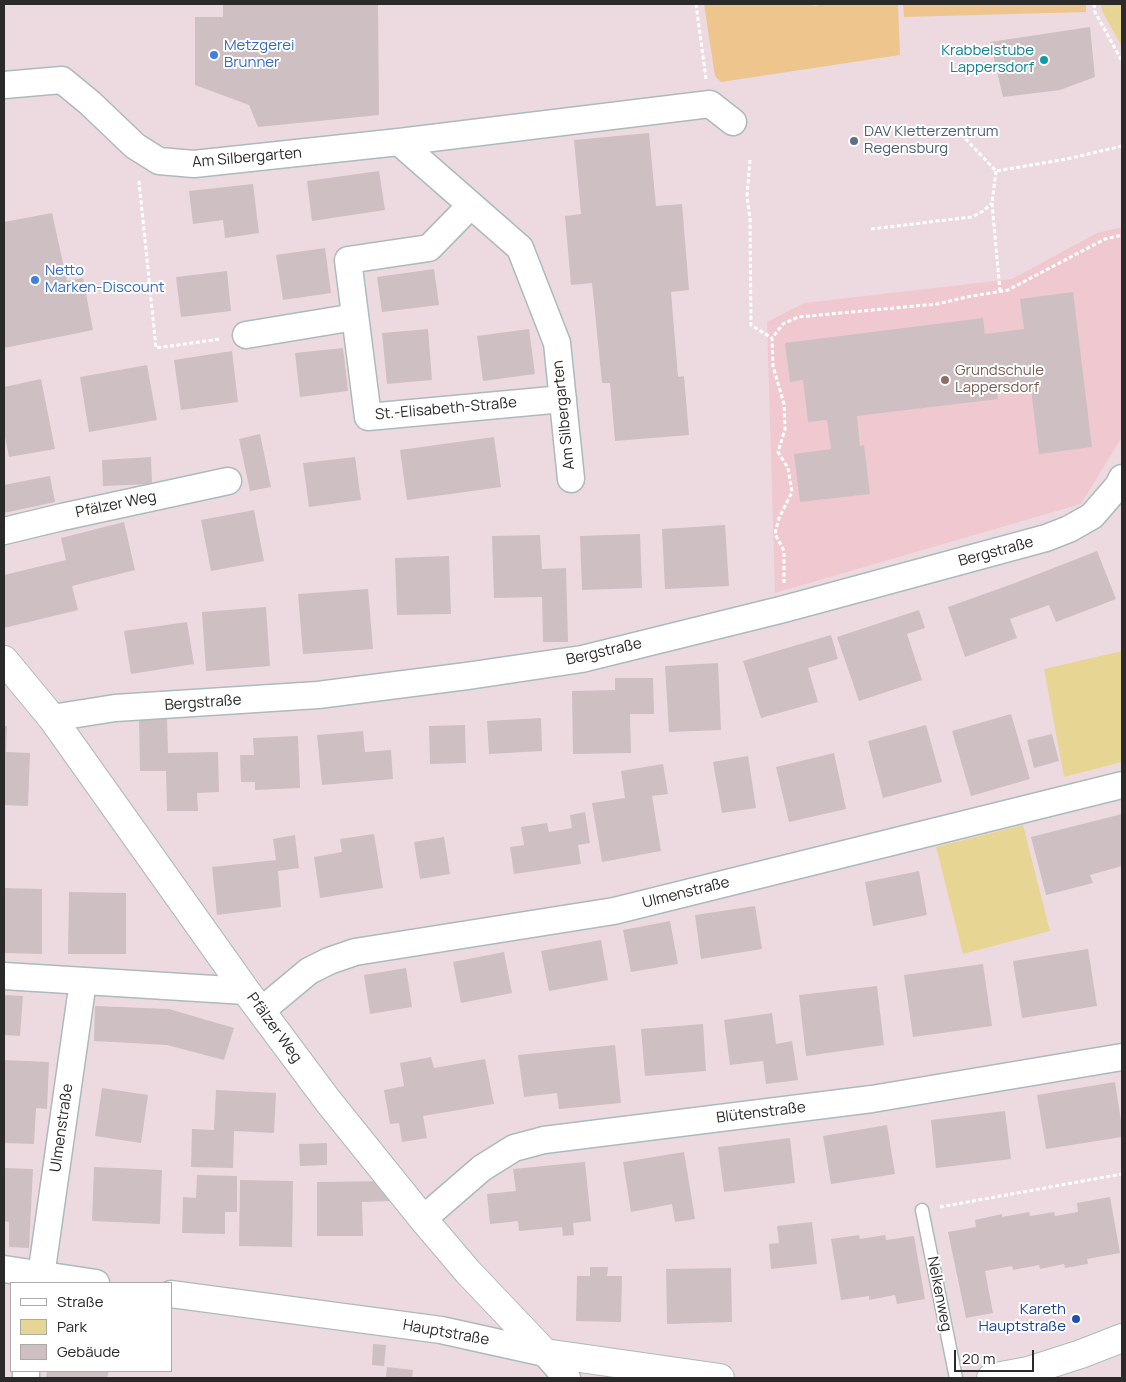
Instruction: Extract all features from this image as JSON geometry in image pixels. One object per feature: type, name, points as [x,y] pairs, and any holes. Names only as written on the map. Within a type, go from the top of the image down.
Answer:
[{"type":"street","name":"Am Silbergarten","points":[[4,85],[62,80],[90,103],[135,146],[160,161],[194,164],[400,142],[710,104]]},
{"type":"street","points":[[710,104],[733,122]]},
{"type":"street","name":"Am Silbergarten","points":[[400,142],[520,248],[557,343],[571,479]]},
{"type":"street","name":"St.-Elisabeth-Straße","points":[[471,204],[429,248],[348,260],[368,417],[563,399]]},
{"type":"street","points":[[246,335],[355,317]]},
{"type":"street","name":"Pfälzer Weg","points":[[4,531],[228,481]]},
{"type":"street","name":"Bergstraße","points":[[52,718],[115,708],[318,695],[582,659],[784,609],[1046,538],[1069,529],[1092,516],[1121,485]]},
{"type":"street","name":"Pfälzer Weg","points":[[4,660],[52,718],[254,1001],[328,1101],[422,1219],[468,1272],[567,1378]]},
{"type":"street","name":"Ulmenstraße","points":[[254,1001],[329,961],[355,952],[614,911],[1122,785]]},
{"type":"street","points":[[4,976],[83,981],[254,1001]]},
{"type":"street","name":"Ulmenstraße","points":[[23,1275],[83,981]]},
{"type":"street","name":"Blütenstraße","points":[[422,1219],[482,1168],[514,1148],[544,1140],[872,1099],[1122,1057]]},
{"type":"street","points":[[23,1275],[87,1282]]},
{"type":"street","name":"Hauptstraße","points":[[172,1294],[441,1330],[545,1353],[720,1378]]},
{"type":"street","points":[[991,1378],[1028,1371],[1081,1354],[1122,1338]]},
{"type":"lane","name":"Nelkenweg","points":[[922,1210],[956,1378]]},
{"type":"path","points":[[696,4],[710,104]]},
{"type":"path","points":[[1094,4],[1095,12],[1122,61]]},
{"type":"path","points":[[961,134],[996,171]]},
{"type":"path","points":[[135,146],[156,348],[246,335]]},
{"type":"path","points":[[996,171],[1067,159],[1122,146]]},
{"type":"path","points":[[750,160],[747,196],[750,219],[751,325],[772,338]]},
{"type":"path","points":[[996,171],[992,203],[1000,291]]},
{"type":"path","points":[[871,229],[972,216],[984,211],[992,203]]},
{"type":"path","points":[[784,609],[784,551],[775,534],[779,518],[792,492],[788,468],[778,452],[785,430],[784,404],[773,366],[772,338],[783,324],[798,317],[937,304],[967,296],[1008,290],[1105,239],[1122,235]]},
{"type":"path","points":[[922,1210],[1122,1174]]},
{"type":"shaded area","points":[[704,4],[807,4],[815,6],[823,4],[898,4],[900,55],[721,82],[715,76]]},
{"type":"shaded area","points":[[903,4],[1086,4],[1086,12],[904,17]]},
{"type":"shaded area","name":"Grundschule Lappersdorf","points":[[1122,227],[1122,437],[1081,504],[775,593],[767,322],[804,303],[1012,279],[1097,233]]},
{"type":"green space","points":[[1101,4],[1122,4],[1122,47],[1102,11]]},
{"type":"green space","points":[[1122,651],[1122,762],[1064,777],[1044,669]]},
{"type":"green space","points":[[1023,825],[1050,931],[963,954],[936,847]]},
{"type":"building","points":[[223,4],[378,4],[379,115],[258,127],[249,105],[195,85],[195,17],[223,17]]},
{"type":"building","name":"Krabbelstube Lappersdorf","points":[[1090,27],[1095,77],[1060,90],[1003,97],[990,42]]},
{"type":"building","points":[[649,133],[656,206],[682,204],[689,290],[671,292],[678,377],[684,376],[689,435],[615,441],[610,383],[602,383],[592,283],[571,285],[565,216],[581,214],[574,140]]},
{"type":"building","points":[[379,171],[385,210],[312,221],[307,181]]},
{"type":"building","points":[[253,184],[259,233],[225,238],[223,220],[193,224],[189,191]]},
{"type":"building","name":"Netto Marken-Discount","points":[[52,213],[67,281],[83,278],[93,330],[4,348],[4,222]]},
{"type":"building","points":[[325,248],[331,293],[283,300],[276,255]]},
{"type":"building","points":[[434,269],[439,305],[382,312],[377,277]]},
{"type":"building","points":[[227,271],[231,311],[181,317],[176,277]]},
{"type":"building","name":"Grundschule Lappersdorf","points":[[1073,292],[1092,447],[1039,454],[1031,390],[997,394],[998,399],[857,416],[860,446],[864,445],[870,494],[800,502],[794,454],[831,449],[827,420],[808,422],[803,380],[790,382],[785,343],[983,318],[985,334],[1024,329],[1020,299]]},
{"type":"building","points":[[428,329],[432,380],[387,384],[382,333]]},
{"type":"building","points":[[529,329],[535,374],[483,381],[477,336]]},
{"type":"building","points":[[343,348],[348,391],[300,397],[295,353]]},
{"type":"building","points":[[232,351],[238,402],[181,410],[174,360]]},
{"type":"building","points":[[147,365],[157,420],[89,432],[80,377]]},
{"type":"building","points":[[41,379],[55,449],[9,457],[4,432],[4,387]]},
{"type":"building","points":[[260,434],[271,487],[250,491],[239,439]]},
{"type":"building","points":[[494,437],[501,487],[407,500],[400,450]]},
{"type":"building","points":[[151,457],[152,484],[103,486],[102,460]]},
{"type":"building","points":[[355,457],[361,500],[309,507],[303,463]]},
{"type":"building","points":[[50,476],[55,502],[4,513],[4,485]]},
{"type":"building","points":[[254,510],[264,561],[211,571],[201,520]]},
{"type":"building","points":[[124,522],[135,570],[72,586],[78,610],[4,628],[4,575],[66,560],[61,538]]},
{"type":"building","points":[[725,525],[729,586],[665,589],[662,529]]},
{"type":"building","points":[[640,534],[642,588],[582,590],[580,536]]},
{"type":"building","points":[[540,535],[542,569],[566,568],[568,642],[543,642],[542,597],[494,598],[492,536]]},
{"type":"building","points":[[1097,551],[1116,599],[1056,622],[1049,605],[1010,619],[1017,638],[965,657],[948,607]]},
{"type":"building","points":[[449,556],[451,614],[397,615],[395,558]]},
{"type":"building","points":[[368,589],[373,649],[303,654],[298,594]]},
{"type":"building","points":[[266,607],[270,666],[206,671],[202,612]]},
{"type":"building","points":[[919,610],[925,628],[907,634],[922,680],[859,701],[837,637]]},
{"type":"building","points":[[187,622],[194,664],[131,674],[124,631]]},
{"type":"building","points":[[831,635],[838,659],[808,668],[818,702],[761,718],[743,661]]},
{"type":"building","points":[[718,663],[721,730],[669,732],[665,666]]},
{"type":"building","points":[[615,678],[653,678],[654,714],[630,714],[631,753],[573,754],[572,691],[615,690]]},
{"type":"building","points":[[1011,714],[1030,779],[971,796],[952,731]]},
{"type":"building","points":[[167,718],[168,753],[218,752],[219,792],[197,793],[198,811],[167,811],[166,771],[140,771],[139,719]]},
{"type":"building","points":[[541,718],[542,751],[489,754],[487,721]]},
{"type":"building","points":[[465,725],[466,763],[430,764],[429,726]]},
{"type":"building","points":[[926,725],[942,782],[883,798],[868,741]]},
{"type":"building","points":[[4,726],[7,726],[6,752],[30,753],[28,806],[4,805]]},
{"type":"building","points":[[363,731],[365,752],[391,750],[393,779],[322,785],[317,735]]},
{"type":"building","points":[[1052,734],[1059,761],[1034,768],[1027,740]]},
{"type":"building","points":[[298,736],[300,788],[255,790],[255,782],[241,782],[240,755],[254,755],[253,738]]},
{"type":"building","points":[[834,753],[846,809],[789,822],[776,767]]},
{"type":"building","points":[[748,756],[756,808],[722,813],[713,762]]},
{"type":"building","points":[[663,764],[668,794],[652,796],[661,851],[602,862],[592,803],[625,798],[621,771]]},
{"type":"building","points":[[585,812],[590,843],[578,845],[581,864],[514,874],[510,847],[524,845],[521,827],[547,823],[549,832],[572,828],[570,815]]},
{"type":"building","points":[[1122,814],[1122,866],[1090,875],[1093,883],[1046,895],[1031,837]]},
{"type":"building","points":[[374,834],[383,888],[320,898],[314,857],[342,852],[340,839]]},
{"type":"building","points":[[295,835],[299,868],[278,871],[281,907],[217,915],[212,867],[276,860],[273,839]]},
{"type":"building","points":[[444,837],[450,874],[420,879],[414,842]]},
{"type":"building","points":[[919,871],[927,915],[873,926],[865,882]]},
{"type":"building","points":[[4,888],[42,889],[42,954],[4,953]]},
{"type":"building","points":[[69,892],[126,893],[126,954],[68,954]]},
{"type":"building","points":[[755,906],[762,949],[701,959],[695,915]]},
{"type":"building","points":[[670,921],[678,964],[631,972],[623,930]]},
{"type":"building","points":[[601,940],[608,980],[549,991],[541,951]]},
{"type":"building","points":[[1088,949],[1097,1006],[1022,1018],[1013,961]]},
{"type":"building","points":[[504,952],[512,993],[461,1003],[453,962]]},
{"type":"building","points":[[983,964],[992,1026],[913,1037],[904,975]]},
{"type":"building","points":[[406,968],[412,1007],[370,1014],[364,975]]},
{"type":"building","points":[[877,986],[884,1045],[806,1056],[799,995]]},
{"type":"building","points":[[4,995],[23,996],[20,1036],[4,1035]]},
{"type":"building","points":[[95,1006],[169,1009],[234,1028],[224,1060],[167,1045],[94,1041]]},
{"type":"building","points":[[772,1013],[776,1044],[792,1041],[798,1080],[766,1084],[763,1061],[730,1065],[724,1020]]},
{"type":"building","points":[[703,1024],[706,1071],[645,1076],[641,1029]]},
{"type":"building","points":[[615,1045],[621,1103],[559,1109],[557,1093],[524,1097],[518,1055]]},
{"type":"building","points":[[431,1057],[434,1068],[485,1059],[494,1104],[423,1116],[427,1138],[402,1142],[399,1123],[390,1124],[384,1090],[404,1086],[400,1063]]},
{"type":"building","points":[[4,1060],[49,1062],[47,1109],[36,1108],[34,1144],[4,1143]]},
{"type":"building","points":[[1115,1082],[1122,1137],[1046,1149],[1037,1095]]},
{"type":"building","points":[[102,1088],[148,1095],[141,1143],[95,1136]]},
{"type":"building","points":[[216,1090],[276,1093],[274,1133],[234,1131],[233,1168],[191,1167],[192,1129],[214,1130]]},
{"type":"building","points":[[1005,1111],[1011,1159],[936,1168],[931,1120]]},
{"type":"building","points":[[887,1125],[895,1174],[831,1184],[823,1136]]},
{"type":"building","points":[[790,1138],[795,1183],[724,1192],[718,1147]]},
{"type":"building","points":[[327,1143],[327,1165],[300,1166],[299,1144]]},
{"type":"building","points":[[684,1152],[695,1219],[675,1222],[672,1204],[631,1212],[623,1162]]},
{"type":"building","points":[[585,1162],[591,1221],[573,1223],[574,1235],[563,1236],[562,1227],[519,1231],[518,1221],[490,1224],[487,1194],[516,1191],[513,1169]]},
{"type":"building","points":[[94,1167],[162,1170],[160,1224],[92,1221]]},
{"type":"building","points":[[4,1168],[33,1169],[29,1248],[9,1247],[9,1222],[4,1221]]},
{"type":"building","points":[[197,1175],[237,1176],[237,1212],[225,1212],[225,1234],[182,1233],[183,1197],[196,1198]]},
{"type":"building","points":[[240,1180],[293,1181],[292,1247],[239,1246]]},
{"type":"building","points":[[390,1181],[390,1201],[362,1202],[363,1236],[317,1236],[317,1182]]},
{"type":"building","points":[[1110,1197],[1120,1253],[1087,1259],[1088,1264],[1065,1268],[1064,1264],[1040,1269],[1039,1265],[1013,1270],[1012,1266],[985,1271],[993,1313],[966,1318],[948,1232],[976,1227],[975,1220],[1002,1214],[1002,1217],[1029,1212],[1030,1216],[1054,1212],[1055,1216],[1078,1212],[1077,1203]]},
{"type":"building","points":[[812,1222],[817,1264],[771,1269],[769,1244],[779,1243],[777,1226]]},
{"type":"building","points":[[859,1235],[860,1239],[885,1235],[886,1240],[914,1236],[925,1299],[897,1304],[895,1295],[869,1300],[869,1296],[841,1300],[831,1239]]},
{"type":"building","points":[[590,1267],[608,1267],[607,1276],[622,1276],[621,1322],[576,1321],[577,1276],[590,1276]]},
{"type":"building","points":[[731,1268],[732,1322],[667,1324],[666,1269]]},
{"type":"building","points":[[373,1344],[386,1345],[384,1366],[372,1365]]},
{"type":"building","points":[[387,1367],[413,1370],[412,1378],[386,1378]]},
{"type":"building","points":[[47,1372],[109,1372],[107,1378],[46,1378]]},
{"type":"place","name":"Metzgerei Brunner","points":[[214,55]]},
{"type":"place","name":"Krabbelstube Lappersdorf","points":[[1044,60]]},
{"type":"place","name":"DAV Kletterzentrum Regensburg","points":[[854,141]]},
{"type":"place","name":"Netto Marken-Discount","points":[[35,280]]},
{"type":"place","name":"Grundschule Lappersdorf","points":[[945,380]]},
{"type":"place","name":"Kareth Hauptstraße","points":[[1076,1319]]}]
